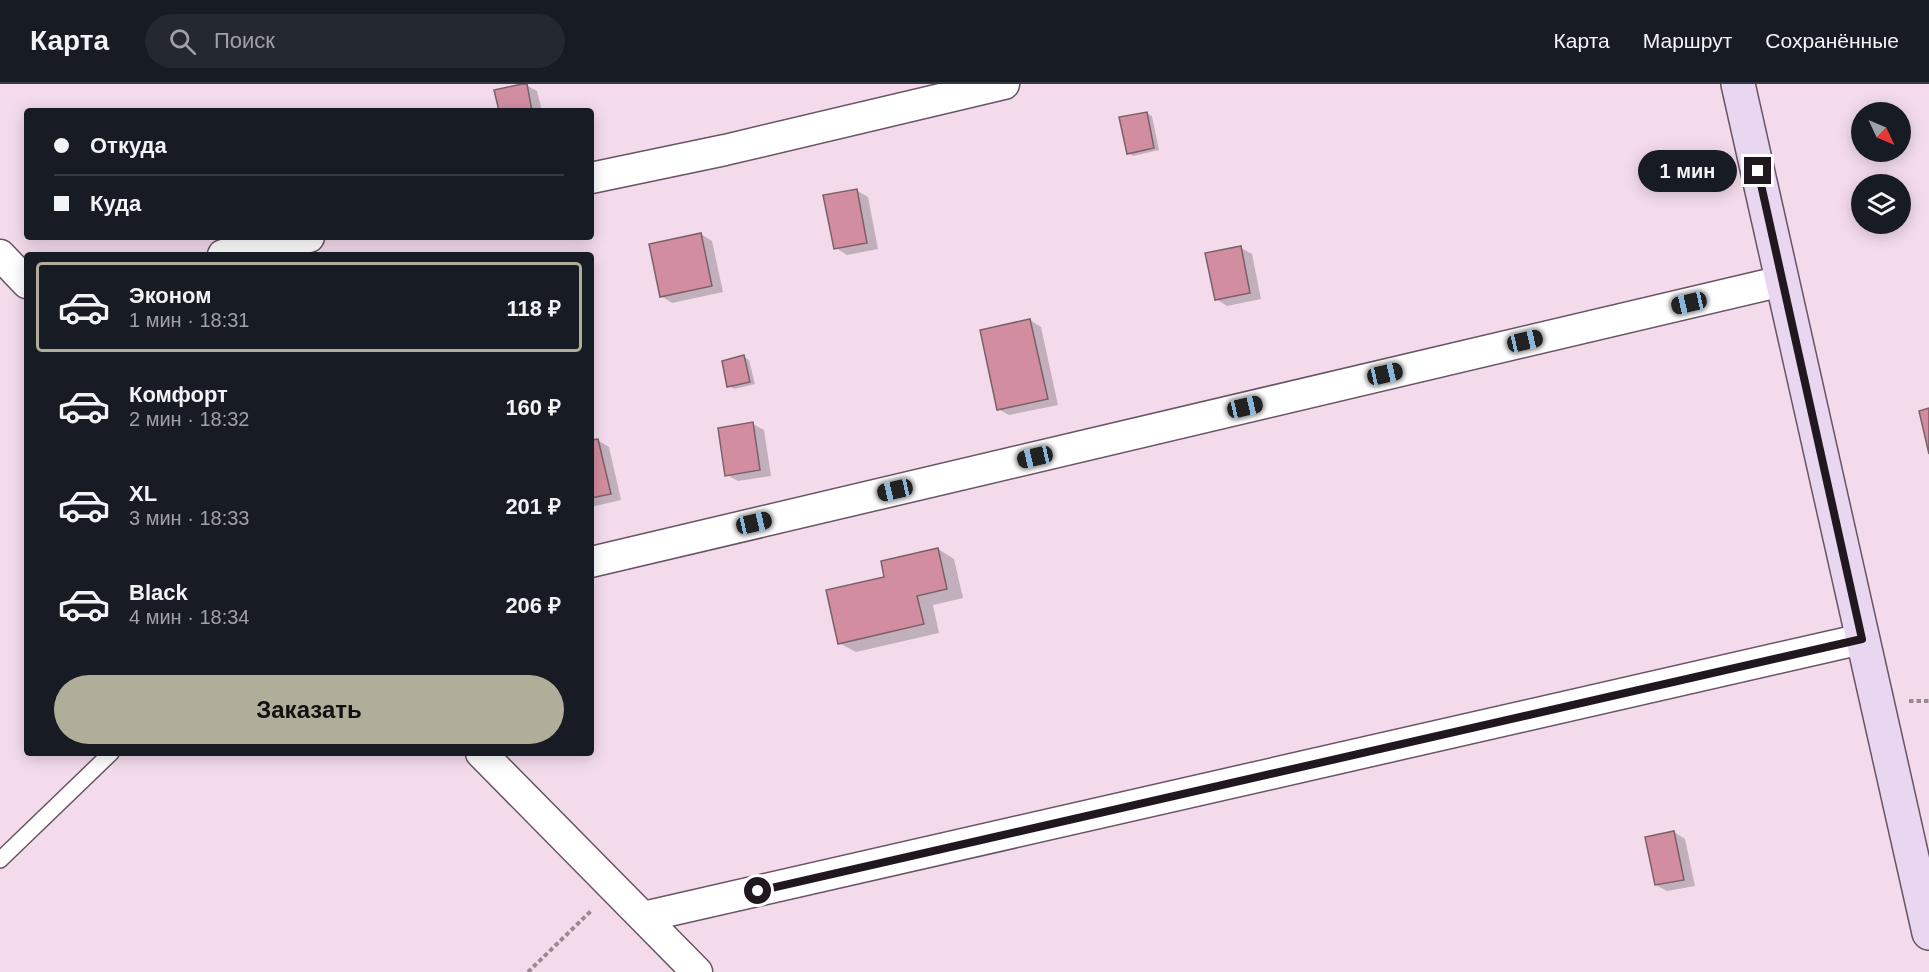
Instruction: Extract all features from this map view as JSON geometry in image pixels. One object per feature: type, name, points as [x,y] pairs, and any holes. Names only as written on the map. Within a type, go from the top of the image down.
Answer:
[{"type":"street","points":[[594,177],[725,150],[1004,84]]},
{"type":"street","points":[[1738,84],[1929,933]]},
{"type":"street","points":[[237,252],[295,240]]},
{"type":"street","points":[[0,255],[24,280]]},
{"type":"street","points":[[594,561],[1782,281]]},
{"type":"street","points":[[643,917],[1862,639]]},
{"type":"street","points":[[483,756],[697,972]]},
{"type":"lane","points":[[0,860],[108,756]]},
{"type":"path","points":[[528,972],[614,888]]},
{"type":"building","points":[[527,84],[531,108],[498,108],[494,90]]},
{"type":"building","points":[[1147,112],[1154,148],[1127,154],[1119,117]]},
{"type":"building","points":[[857,189],[867,243],[834,249],[823,195]]},
{"type":"building","points":[[701,233],[712,286],[660,297],[649,244]]},
{"type":"building","points":[[1241,246],[1250,293],[1215,300],[1205,253]]},
{"type":"building","points":[[1030,319],[1048,399],[997,410],[980,330]]},
{"type":"building","points":[[744,355],[750,382],[727,387],[722,361]]},
{"type":"building","points":[[1929,408],[1929,454],[1919,411]]},
{"type":"building","points":[[753,422],[760,470],[725,476],[718,428]]},
{"type":"building","points":[[598,439],[611,494],[594,497],[594,440]]},
{"type":"building","points":[[938,548],[947,589],[917,596],[924,624],[838,644],[826,590],[884,577],[881,561]]},
{"type":"building","points":[[1674,831],[1684,880],[1655,885],[1645,837]]},
{"type":"route","points":[[758,891],[1862,639],[1758,171]]}]
